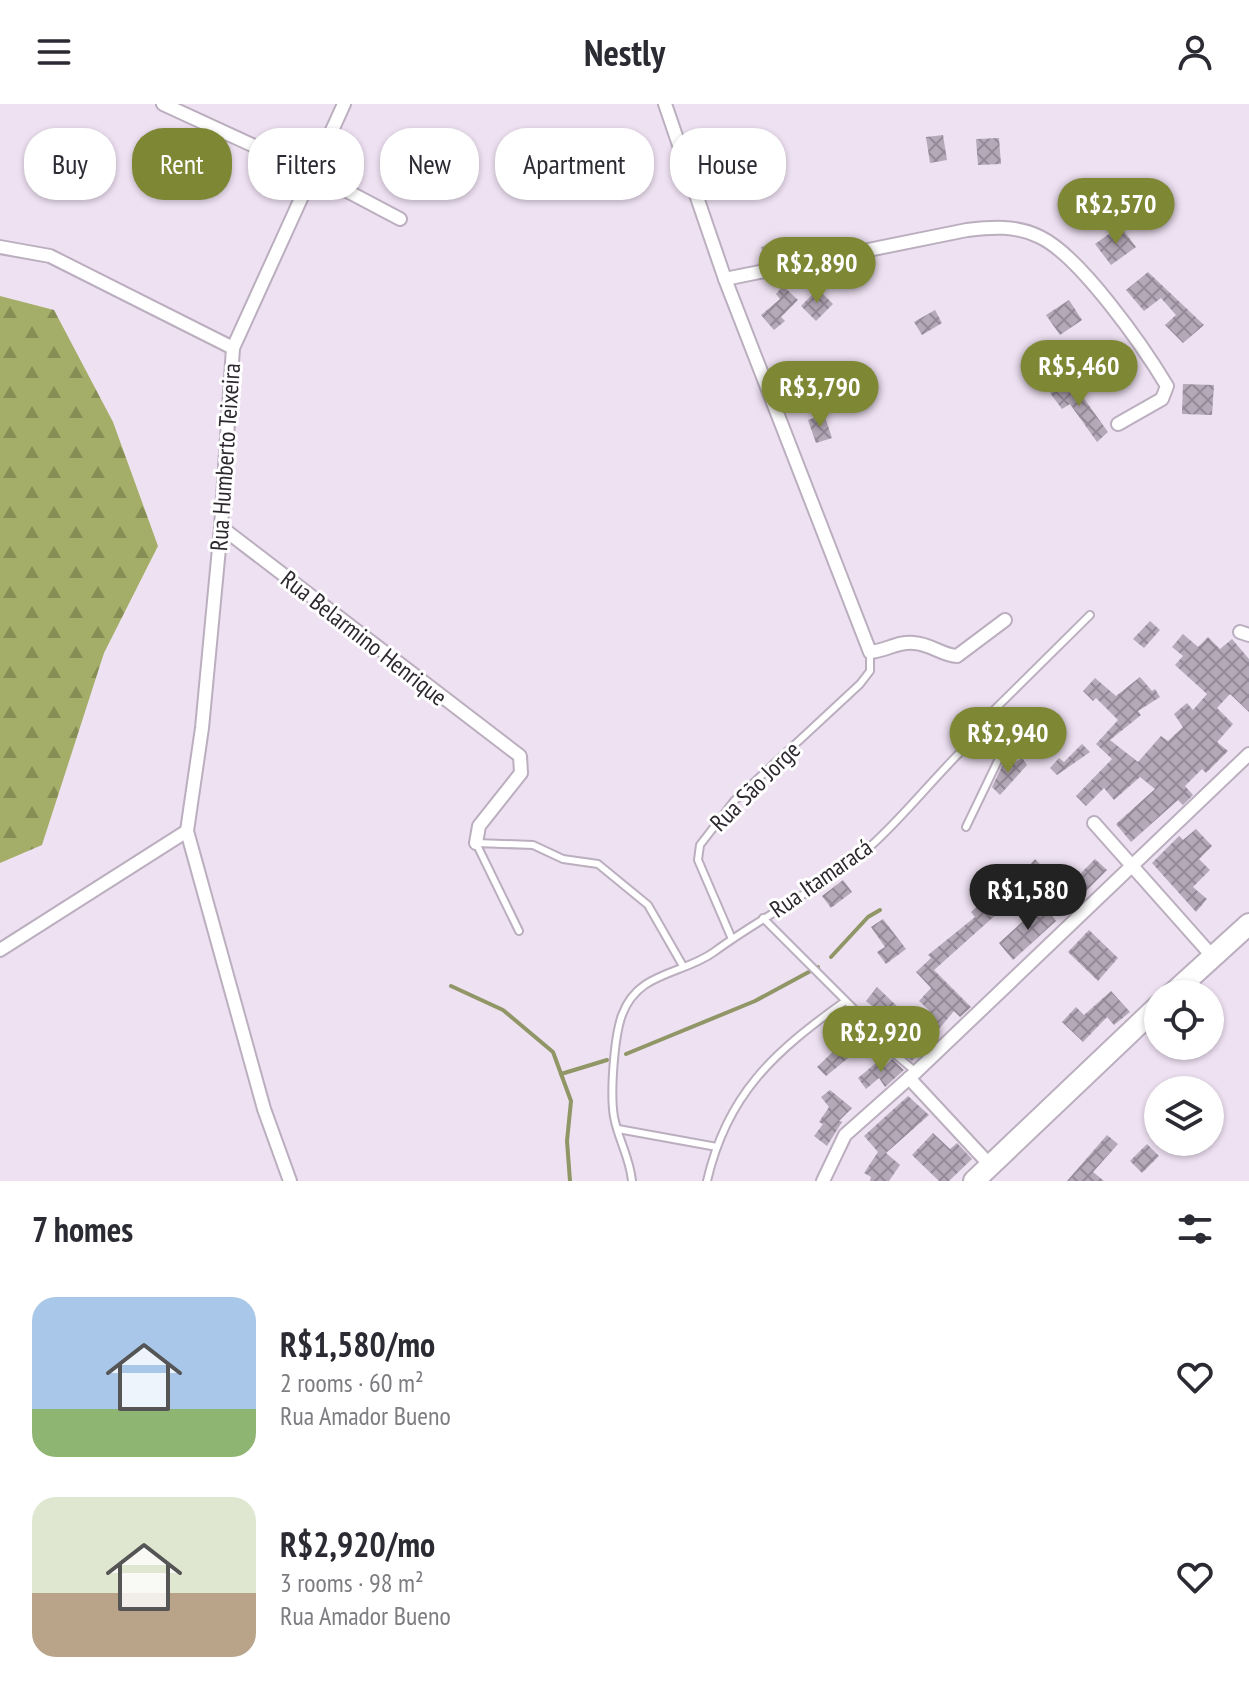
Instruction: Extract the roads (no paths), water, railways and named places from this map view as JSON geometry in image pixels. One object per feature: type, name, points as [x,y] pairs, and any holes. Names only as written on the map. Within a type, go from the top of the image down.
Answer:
[{"type":"main road","points":[[1188,980],[1249,924]]},
{"type":"main road","points":[[974,1181],[1144,1019]]},
{"type":"street","points":[[163,104],[248,143]]},
{"type":"street","name":"Rua Humberto Teixeira","points":[[333,128],[344,104]]},
{"type":"street","points":[[665,104],[725,279],[870,652],[910,642],[933,645],[945,654],[957,656],[1005,620]]},
{"type":"street","name":"Rua Humberto Teixeira","points":[[290,1181],[260,1094],[187,831],[199,754],[221,527],[233,348],[301,200]]},
{"type":"street","points":[[364,200],[400,219]]},
{"type":"street","points":[[725,279],[967,230],[996,227],[1040,237],[1081,269],[1167,386],[1162,399],[1118,424]]},
{"type":"street","points":[[0,247],[34,251],[64,262],[233,348]]},
{"type":"street","name":"Rua Belarmino Henrique","points":[[221,527],[520,756],[522,769],[479,826],[476,843]]},
{"type":"street","points":[[823,1181],[845,1135],[913,1075],[1249,754]]},
{"type":"street","points":[[1094,823],[1213,957]]},
{"type":"street","points":[[0,950],[187,831]]},
{"type":"street","points":[[913,1075],[989,1164]]},
{"type":"lane","name":"Rua Itamaracá","points":[[618,1129],[613,1100],[619,1026],[628,1003],[652,979],[707,957],[848,865],[873,844],[992,721],[991,713],[1026,682],[1060,642],[1090,615]]},
{"type":"lane","name":"Rua São Jorge","points":[[732,939],[698,860],[700,845],[734,801],[860,684],[870,671],[870,652]]},
{"type":"lane","points":[[966,827],[1003,753],[1003,738],[992,721]]},
{"type":"lane","points":[[519,931],[476,843],[533,845],[563,859],[598,864],[648,905],[683,966]]},
{"type":"lane","points":[[763,918],[854,1009],[872,1035],[913,1075]]},
{"type":"lane","points":[[707,1181],[717,1147],[740,1097],[758,1073],[802,1032],[844,1002]]},
{"type":"lane","points":[[632,1181],[629,1160],[618,1129],[717,1147]]},
{"type":"waterway","points":[[831,957],[868,917],[880,910]]},
{"type":"waterway","points":[[626,1054],[755,1001],[818,967]]},
{"type":"waterway","points":[[451,986],[503,1010],[553,1052],[571,1101],[567,1141],[570,1181]]},
{"type":"waterway","points":[[561,1074],[607,1060]]}]
